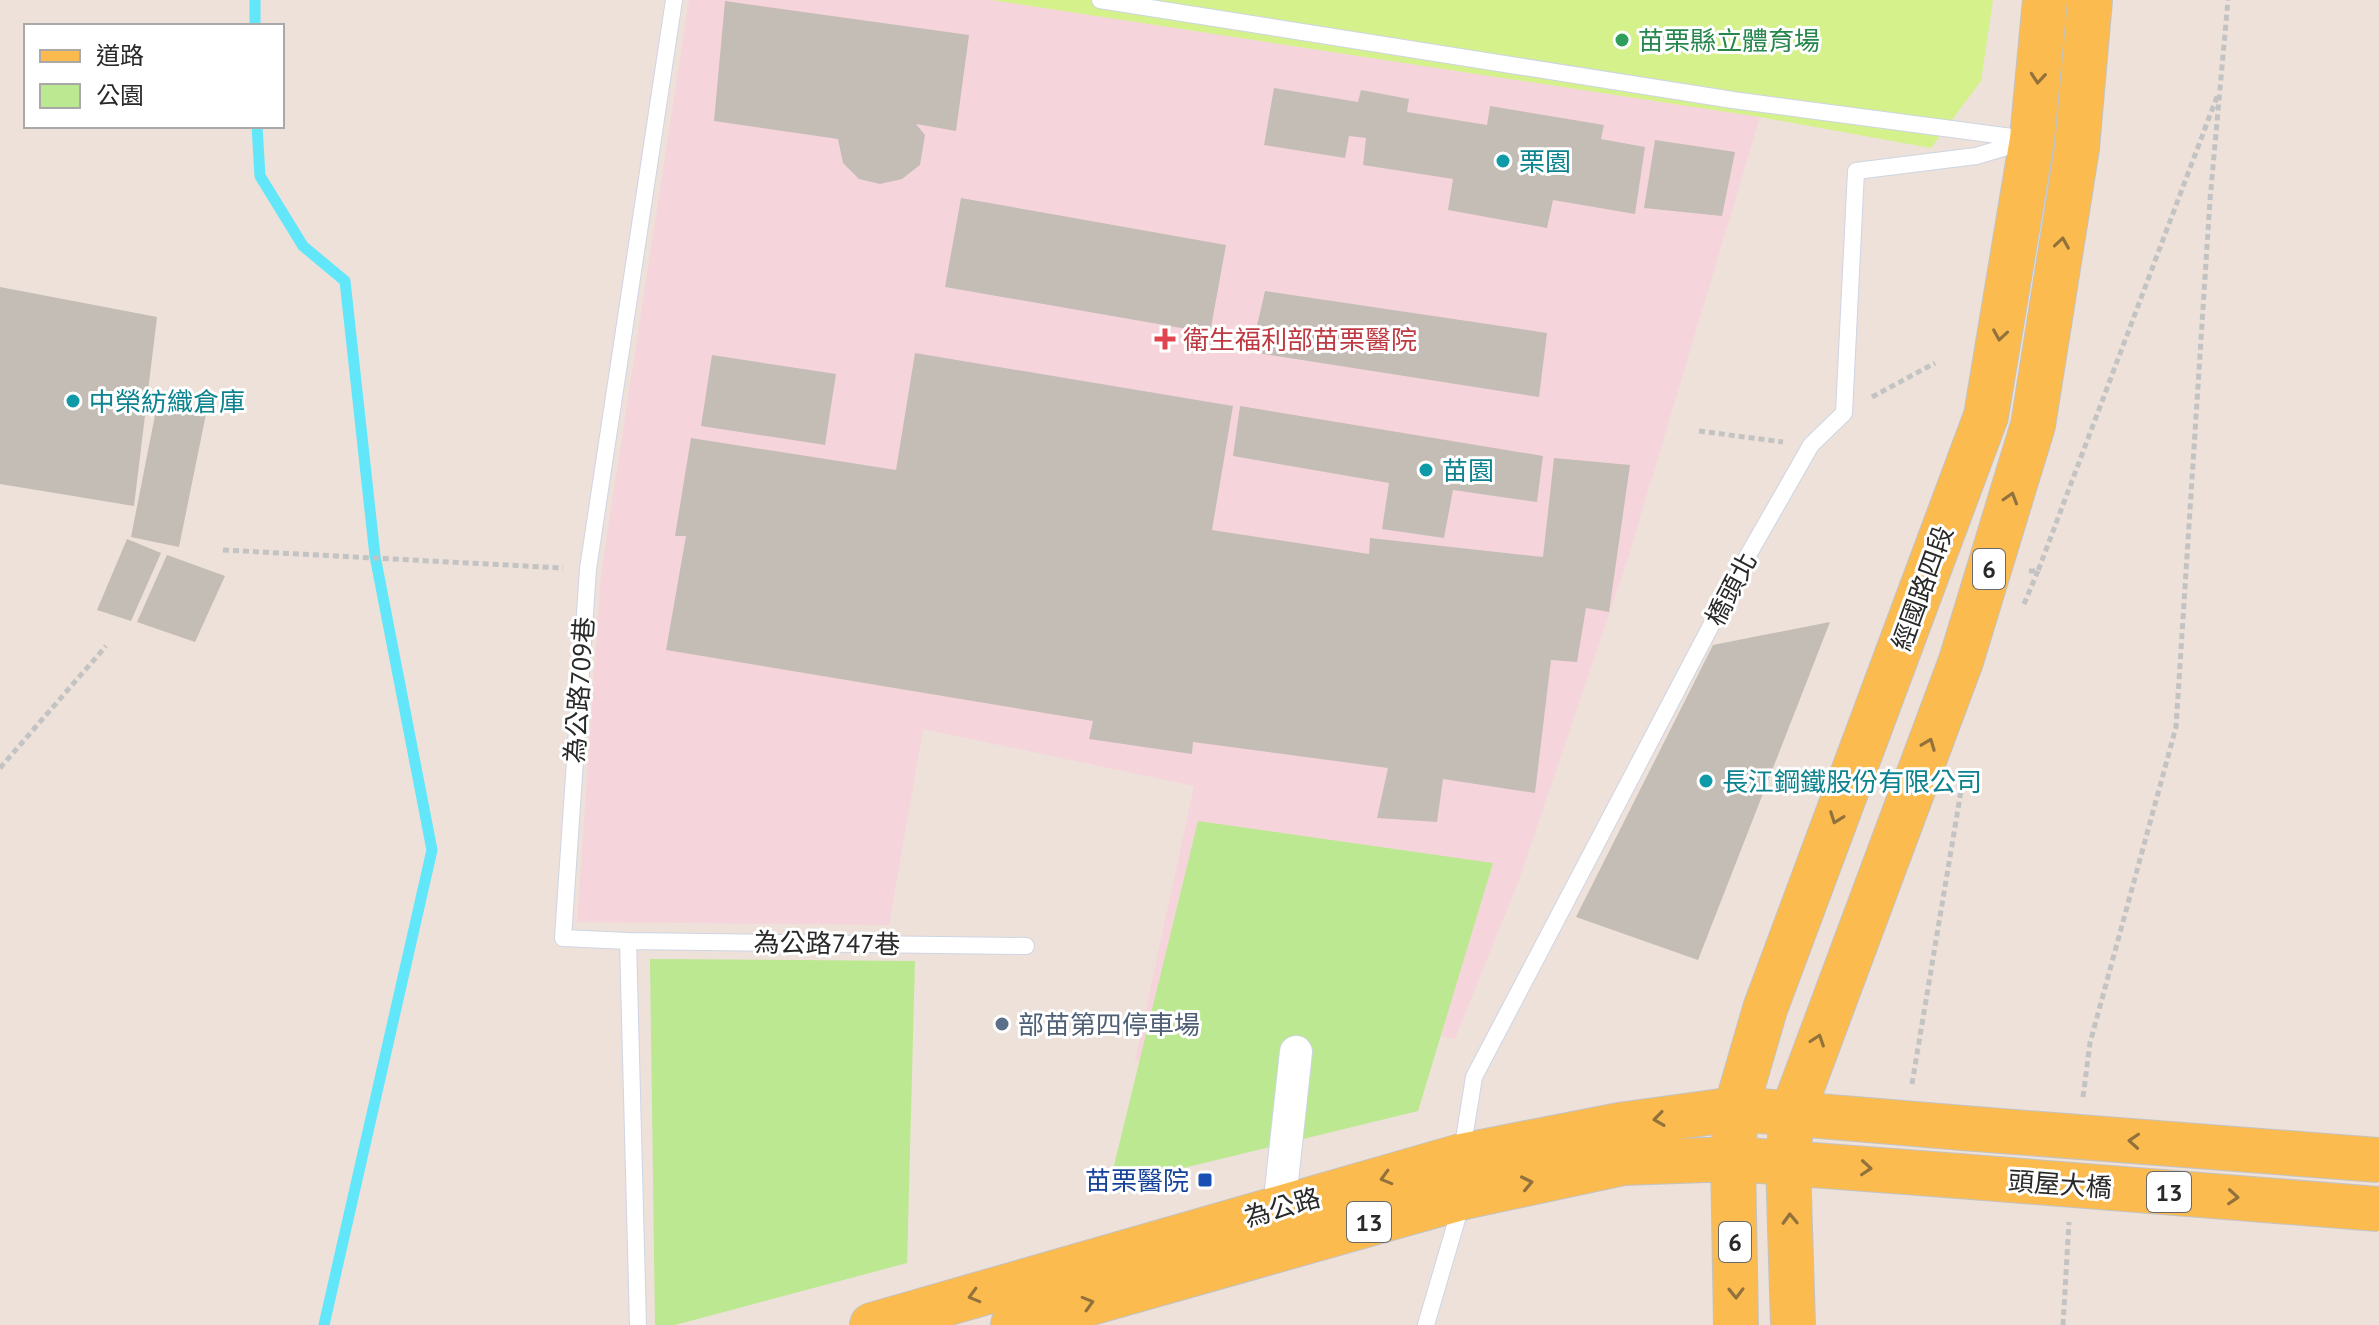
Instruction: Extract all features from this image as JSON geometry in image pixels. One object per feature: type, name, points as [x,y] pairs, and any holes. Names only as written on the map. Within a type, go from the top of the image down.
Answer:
[{"type":"main road","name":"經國路四段","points":[[1733,1159],[1736,1109],[1765,1009],[1986,416],[2032,139],[2045,0]]},
{"type":"main road","name":"6","points":[[1793,1325],[1788,1162],[1792,1114],[1961,661],[2033,425],[2077,148],[2090,0]]},
{"type":"main road","points":[[2032,139],[2077,148]]},
{"type":"main road","name":"為公路","points":[[872,1325],[1285,1226],[1462,1176],[1619,1125],[1736,1109],[1792,1114]]},
{"type":"main road","name":"頭屋大橋","points":[[1792,1114],[2379,1160]]},
{"type":"main road","name":"6","points":[[1733,1159],[1736,1325]]},
{"type":"main road","name":"為公路","points":[[1462,1176],[1623,1163],[1733,1159],[1788,1162]]},
{"type":"main road","name":"頭屋大橋","points":[[1788,1162],[2379,1209]]},
{"type":"main road","name":"為公路","points":[[1013,1325],[1285,1226]]},
{"type":"street","points":[[1285,1226],[1296,1052]]},
{"type":"lane","name":"為公路709巷","points":[[628,941],[563,938],[588,569],[674,0]]},
{"type":"lane","points":[[1100,0],[1733,100],[2032,139]]},
{"type":"lane","points":[[1844,413],[1856,171],[1976,156],[2032,139]]},
{"type":"lane","name":"橋頭北","points":[[1426,1325],[1462,1176],[1474,1077],[1747,557],[1811,445],[1844,413]]},
{"type":"lane","points":[[628,941],[638,1325]]},
{"type":"lane","name":"為公路747巷","points":[[628,941],[1026,946]]},
{"type":"path","points":[[2083,1105],[2090,1043],[2176,727],[2228,0]]},
{"type":"path","points":[[2020,614],[2220,88]]},
{"type":"path","points":[[1844,413],[1935,363]]},
{"type":"path","points":[[1699,431],[1811,445]]},
{"type":"path","points":[[223,550],[588,569]]},
{"type":"path","points":[[1988,572],[2038,571]]},
{"type":"path","points":[[0,768],[106,646]]},
{"type":"path","points":[[1910,1097],[1964,774]]},
{"type":"path","points":[[2063,1325],[2070,1213]]},
{"type":"shaded area","name":"衛生福利部苗栗醫院","points":[[689,0],[991,0],[1760,117],[1627,561],[1519,880],[1455,1039],[1326,1013],[1260,1074],[1135,1060],[1194,786],[923,729],[889,925],[577,922],[601,574]]},
{"type":"green space","name":"苗栗縣立體育場","points":[[991,0],[1993,0],[1981,81],[1931,148],[1760,117]]},
{"type":"green space","points":[[1198,821],[1493,863],[1418,1111],[1109,1186]]},
{"type":"green space","points":[[650,959],[915,961],[907,1263],[675,1325],[655,1325]]},
{"type":"building","points":[[725,1],[969,35],[956,131],[916,124],[925,135],[920,165],[902,179],[880,184],[859,179],[843,163],[838,139],[714,121]]},
{"type":"building","name":"栗園","points":[[1274,88],[1358,102],[1361,90],[1409,99],[1407,112],[1487,125],[1490,106],[1604,125],[1601,139],[1645,147],[1635,214],[1553,200],[1547,228],[1448,210],[1453,179],[1363,165],[1366,138],[1349,136],[1345,158],[1264,145]]},
{"type":"building","points":[[1655,140],[1735,152],[1722,216],[1644,208]]},
{"type":"building","points":[[961,198],[1226,245],[1210,333],[945,287]]},
{"type":"building","name":"中榮紡織倉庫","points":[[0,287],[157,317],[134,506],[0,484]]},
{"type":"building","points":[[1265,291],[1547,333],[1539,397],[1251,352]]},
{"type":"building","points":[[915,353],[1233,406],[1212,530],[1369,554],[1370,538],[1543,557],[1554,458],[1630,465],[1609,612],[1586,608],[1577,662],[1551,660],[1535,793],[1443,779],[1437,822],[1377,818],[1388,768],[1193,742],[1192,754],[1089,739],[1093,721],[666,650],[686,536],[675,536],[691,438],[896,470]]},
{"type":"building","points":[[712,355],[836,374],[825,445],[701,426]]},
{"type":"building","points":[[158,400],[207,409],[179,547],[131,537]]},
{"type":"building","name":"苗園","points":[[1240,406],[1543,456],[1537,502],[1453,490],[1444,538],[1382,529],[1389,483],[1233,456]]},
{"type":"building","points":[[127,539],[161,553],[131,621],[97,610]]},
{"type":"building","points":[[167,555],[225,576],[195,642],[137,622]]},
{"type":"building","name":"長江鋼鐵股份有限公司","points":[[1830,622],[1698,960],[1576,917],[1713,645]]},
{"type":"waterway","points":[[255,0],[255,24]]},
{"type":"waterway","points":[[257,128],[260,176],[303,246],[345,281],[375,556],[432,850],[324,1325]]},
{"type":"place","name":"苗栗縣立體育場","points":[[1622,40]]},
{"type":"place","name":"栗園","points":[[1503,161]]},
{"type":"place","name":"衛生福利部苗栗醫院","points":[[1165,339]]},
{"type":"place","name":"中榮紡織倉庫","points":[[73,401]]},
{"type":"place","name":"苗園","points":[[1426,470]]},
{"type":"place","name":"長江鋼鐵股份有限公司","points":[[1706,781]]},
{"type":"place","name":"部苗第四停車場","points":[[1002,1024]]},
{"type":"place","name":"苗栗醫院","points":[[1205,1180]]}]
